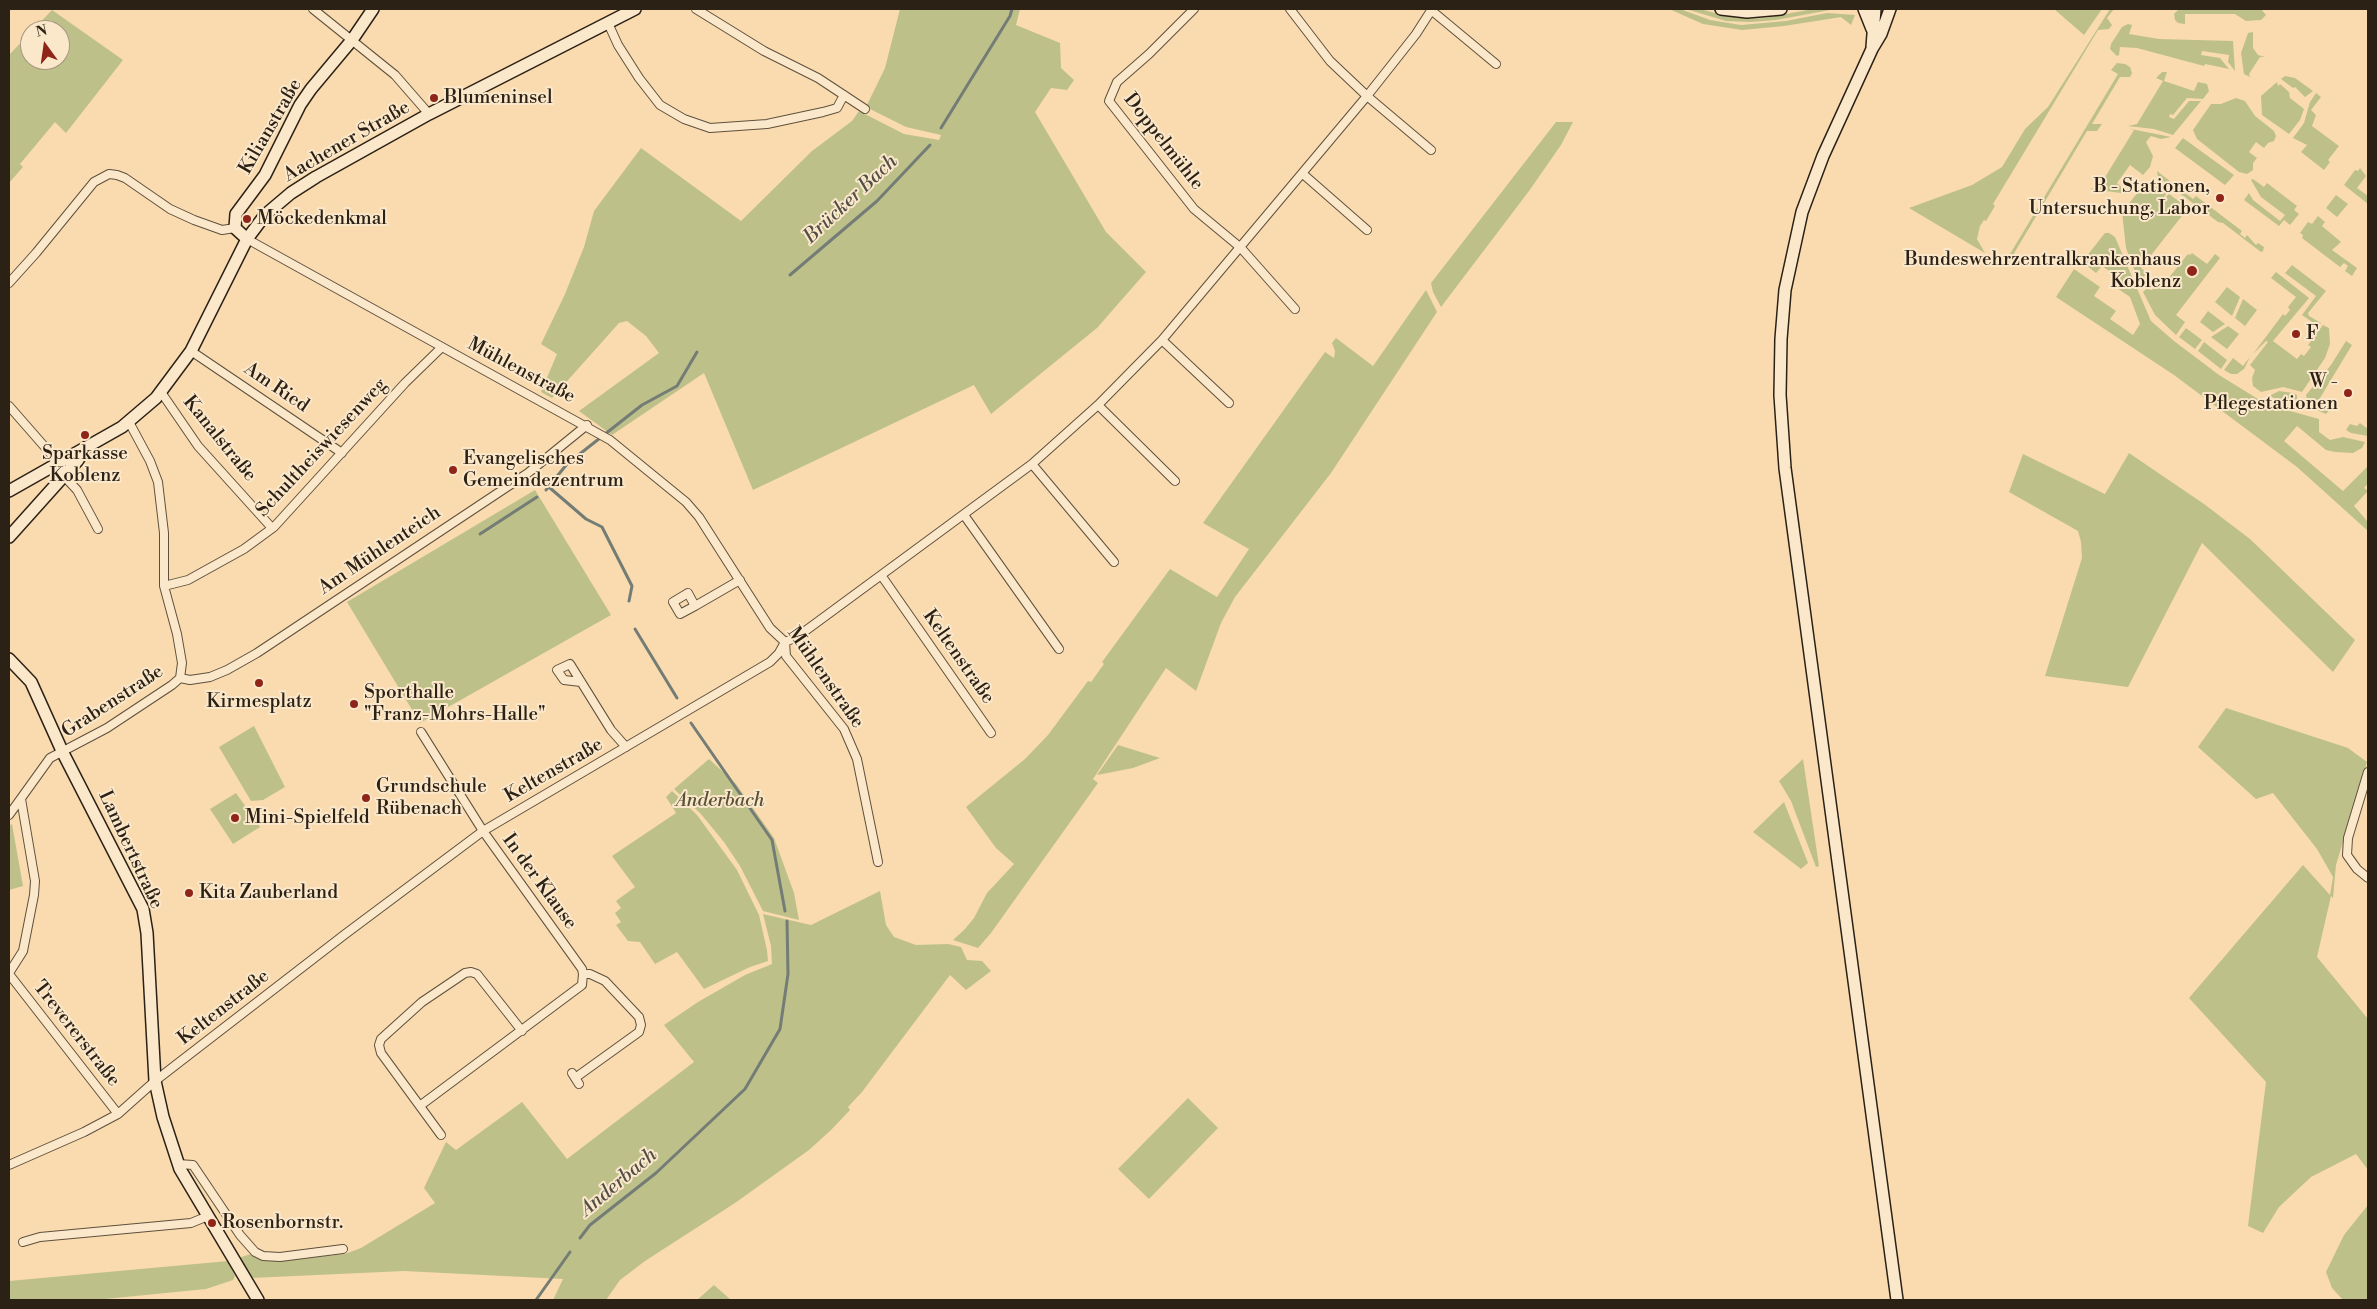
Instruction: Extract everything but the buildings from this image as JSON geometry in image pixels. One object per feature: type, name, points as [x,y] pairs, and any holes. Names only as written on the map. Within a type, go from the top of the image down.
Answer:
[{"type":"main road","name":"Kilianstraße","points":[[235,228],[236,214],[265,175],[300,105],[352,40],[374,9]]},
{"type":"main road","name":"Aachener Straße","points":[[9,491],[129,422],[161,392],[192,351],[247,239],[265,215],[303,184],[429,114],[635,9]]},
{"type":"main road","points":[[1721,9],[1747,12],[1781,9]]},
{"type":"main road","points":[[1864,9],[1872,31]]},
{"type":"main road","points":[[1872,49],[1875,9]]},
{"type":"main road","points":[[1890,9],[1881,34],[1872,49],[1823,156],[1802,212],[1785,290],[1781,339],[1780,395],[1785,468],[1897,1300]]},
{"type":"main road","points":[[235,228],[247,239]]},
{"type":"main road","points":[[9,537],[78,460],[84,449]]},
{"type":"main road","name":"Lambertstraße","points":[[9,659],[31,682],[63,752],[142,909],[148,940],[154,1082],[163,1117],[178,1164],[254,1296]]},
{"type":"street","points":[[313,9],[406,85],[429,114]]},
{"type":"street","points":[[696,9],[764,52],[818,78],[865,110]]},
{"type":"street","name":"Doppelmühle","points":[[1194,9],[1149,54],[1116,82],[1109,101],[1194,209],[1241,248]]},
{"type":"street","points":[[1290,9],[1330,61],[1367,96],[1431,150]]},
{"type":"street","name":"Keltenstraße","points":[[9,1165],[84,1132],[118,1114],[154,1082],[352,929],[483,831],[770,662],[779,653],[785,642],[796,637],[1032,464],[1098,405],[1162,340],[1367,96],[1416,34],[1431,9],[1496,64]]},
{"type":"street","points":[[608,23],[618,45],[655,100],[684,119],[710,128],[767,124],[823,112],[837,108],[844,95]]},
{"type":"street","points":[[9,282],[36,253],[94,182],[109,174],[125,178],[170,209],[194,220],[222,230],[235,228]]},
{"type":"street","points":[[1303,174],[1367,230]]},
{"type":"street","name":"Mühlenstraße","points":[[247,239],[596,430],[686,502],[699,517],[770,628],[785,642],[786,656],[844,729],[857,759],[878,862]]},
{"type":"street","points":[[1241,248],[1295,309]]},
{"type":"street","points":[[1162,340],[1229,403]]},
{"type":"street","name":"Schultheiswiesenweg","points":[[164,586],[188,580],[244,549],[272,528],[442,347]]},
{"type":"street","name":"Am Ried","points":[[192,351],[342,453]]},
{"type":"street","name":"Kanalstraße","points":[[161,392],[198,446],[272,528]]},
{"type":"street","points":[[1098,405],[1175,482]]},
{"type":"street","points":[[9,406],[22,424],[44,444],[63,475],[77,490],[98,529]]},
{"type":"street","name":"Grabenstraße","points":[[9,815],[50,758],[114,723],[180,678],[182,663],[177,634],[164,586],[164,533],[158,482],[150,461],[129,422]]},
{"type":"street","name":"Am Mühlenteich","points":[[180,678],[190,680],[210,677],[228,670],[257,653],[528,473],[587,425]]},
{"type":"street","points":[[1032,464],[1114,562]]},
{"type":"street","points":[[964,515],[1059,649]]},
{"type":"street","name":"Keltenstraße","points":[[881,575],[991,732]]},
{"type":"street","points":[[695,606],[740,580]]},
{"type":"street","points":[[581,682],[611,730],[626,747]]},
{"type":"street","name":"In der Klause","points":[[420,732],[483,831],[582,969],[583,974]]},
{"type":"street","points":[[2368,772],[2366,790],[2348,838],[2348,855],[2357,869],[2368,878]]},
{"type":"street","points":[[9,973],[25,943],[35,881],[21,799]]},
{"type":"street","points":[[441,1134],[381,1053],[379,1045],[381,1039],[422,1002],[465,973],[471,972],[477,974],[522,1031]]},
{"type":"street","name":"Trevererstraße","points":[[9,973],[118,1114]]},
{"type":"street","points":[[421,1105],[582,985],[583,974],[590,974],[605,981],[639,1017],[641,1025],[639,1032],[576,1079]]},
{"type":"street","points":[[178,1164],[193,1165],[240,1235],[255,1252],[263,1256],[280,1257],[343,1249]]},
{"type":"street","points":[[23,1242],[40,1237],[191,1223],[208,1216]]},
{"type":"green space","points":[[900,9],[1020,9],[1016,25],[1060,43],[1061,68],[1074,80],[1067,90],[1051,88],[1035,112],[1106,232],[1146,272],[1097,328],[991,414],[974,385],[753,490],[704,373],[612,435],[579,411],[659,353],[646,336],[627,321],[619,323],[552,398],[541,392],[557,354],[541,344],[565,294],[584,247],[594,211],[641,148],[741,221],[812,151],[852,121],[859,111],[904,134],[939,140],[941,135],[906,127],[866,107],[885,68]]},
{"type":"green space","points":[[1669,9],[1680,9],[1710,20],[1741,25],[1786,21],[1827,13],[1855,15],[1851,25],[1841,17],[1784,26],[1742,30],[1703,24]]},
{"type":"green space","points":[[1686,9],[1700,9],[1726,16],[1750,19],[1813,9],[1858,9],[1830,10],[1776,20],[1750,22],[1726,21]]},
{"type":"green space","points":[[2054,9],[2102,9],[2084,35]]},
{"type":"green space","points":[[2110,9],[2114,9],[2107,18],[2112,25],[2109,29],[2098,30],[1993,204],[1995,206],[1986,221],[1984,220],[1980,226],[1977,239],[1985,253],[1909,208],[1972,185],[2002,167],[2025,129],[2048,107]]},
{"type":"green space","points":[[2179,9],[2261,9],[2266,15],[2261,20],[2246,21],[2235,14],[2185,14],[2185,24],[2178,23],[2175,20],[2174,14]]},
{"type":"green space","points":[[52,10],[66,20],[42,20]]},
{"type":"green space","points":[[70,23],[123,60],[66,133],[55,122],[20,164],[23,167],[9,183],[9,55],[20,43],[20,70],[70,70]]},
{"type":"green space","points":[[2128,24],[2132,25],[2129,34],[2159,39],[2233,41],[2235,71],[2228,62],[2229,55],[2202,51],[2201,55],[2220,58],[2229,69],[2205,64],[2204,66],[2137,48],[2120,47],[2119,55],[2117,56],[2110,49],[2111,44],[2122,27]]},
{"type":"green space","points":[[2253,32],[2253,48],[2258,55],[2265,57],[2260,57],[2249,74],[2250,77],[2244,74],[2241,53],[2248,33]]},
{"type":"green space","points":[[2117,63],[2130,67],[2132,73],[2130,77],[2120,77],[2092,124],[2102,124],[2097,131],[2087,131],[2013,255],[2010,254],[2118,74],[2111,70]]},
{"type":"green space","points":[[2162,72],[2167,72],[2164,81],[2194,91],[2198,82],[2207,84],[2209,91],[2203,99],[2187,98],[2173,115],[2170,114],[2169,117],[2174,119],[2189,101],[2201,101],[2173,135],[2154,129],[2128,126],[2137,124],[2163,81],[2156,78]]},
{"type":"green space","points":[[2285,76],[2295,78],[2313,91],[2305,97],[2295,87],[2293,88],[2281,79]]},
{"type":"green space","points":[[2277,82],[2278,86],[2280,84],[2289,92],[2290,98],[2304,109],[2300,120],[2289,134],[2262,115],[2261,96]]},
{"type":"green space","points":[[2316,93],[2321,97],[2311,110],[2316,115],[2312,126],[2339,146],[2328,160],[2330,162],[2324,170],[2301,152],[2307,145],[2293,138],[2304,123],[2310,102]]},
{"type":"green space","points":[[2236,98],[2245,101],[2255,116],[2274,131],[2276,136],[2274,141],[2268,143],[2264,148],[2256,142],[2249,152],[2257,158],[2253,163],[2253,170],[2247,174],[2239,172],[2197,139],[2193,130],[2211,104],[2221,104]]},
{"type":"green space","points":[[1556,122],[1573,122],[1561,145],[1529,191],[1441,307],[1433,292],[1431,283]]},
{"type":"green space","points":[[2126,128],[2171,137],[2161,139],[2151,136],[2146,142],[2153,156],[2150,167],[2143,175],[2130,165],[2117,183],[2129,194],[2090,189],[2099,187],[2134,130]]},
{"type":"green space","points":[[2183,138],[2234,175],[2225,185],[2175,148]]},
{"type":"green space","points":[[2360,168],[2366,176],[2357,188],[2368,196],[2368,204],[2344,185],[2355,170],[2358,171]]},
{"type":"green space","points":[[2157,171],[2193,199],[2196,196],[2242,231],[2240,234],[2245,238],[2247,235],[2256,245],[2258,243],[2264,247],[2263,251],[2261,252],[2223,223],[2218,222],[2158,177]]},
{"type":"green space","points":[[2253,179],[2264,187],[2267,183],[2297,206],[2294,210],[2299,214],[2290,225],[2284,220],[2279,226],[2244,200],[2249,193],[2253,200],[2280,221],[2285,215],[2261,197],[2251,180]]},
{"type":"green space","points":[[2143,186],[2157,187],[2167,193],[2165,198],[2169,194],[2188,208],[2185,209],[2185,212],[2141,268],[2147,273],[2139,282],[2126,248],[2122,212]]},
{"type":"green space","points":[[2336,195],[2348,204],[2337,217],[2326,208]]},
{"type":"green space","points":[[2318,216],[2325,222],[2322,226],[2341,242],[2332,250],[2357,268],[2352,276],[2345,271],[2348,266],[2344,263],[2340,267],[2302,238],[2303,235],[2300,233],[2308,222],[2312,224]]},
{"type":"green space","points":[[2105,233],[2115,237],[2151,321],[2174,341],[2219,375],[2258,399],[2283,409],[2319,419],[2319,432],[2330,440],[2343,437],[2365,442],[2362,448],[2353,453],[2326,450],[2297,426],[2284,441],[2343,491],[2368,466],[2368,483],[2364,488],[2368,491],[2354,506],[2368,522],[2368,531],[2297,467],[2174,375],[2056,297],[2074,269],[2100,287],[2094,296],[2116,311],[2110,319],[2133,335],[2140,324],[2130,297],[2114,286],[2119,278],[2102,266],[2096,273],[2082,262]]},
{"type":"green space","points":[[2192,253],[2207,264],[2215,254],[2220,258],[2176,315],[2185,322],[2176,335],[2155,315],[2143,292],[2146,289],[2152,290],[2156,286],[2158,288],[2161,284],[2163,285],[2188,254]]},
{"type":"green space","points":[[2292,265],[2326,291],[2308,313],[2309,316],[2321,323],[2318,326],[2302,315],[2316,296],[2285,273]]},
{"type":"green space","points":[[2276,272],[2309,298],[2273,341],[2297,359],[2301,354],[2304,356],[2311,347],[2308,345],[2323,325],[2329,328],[2330,344],[2325,358],[2302,392],[2283,387],[2261,392],[2253,386],[2252,378],[2255,370],[2250,365],[2268,342],[2266,341],[2253,354],[2283,314],[2285,316],[2290,310],[2288,307],[2296,297],[2271,278]]},
{"type":"green space","points":[[2227,287],[2240,297],[2232,316],[2215,302]]},
{"type":"green space","points":[[1426,290],[1437,312],[1331,473],[1235,597],[1221,623],[1196,691],[1166,668],[1093,779],[1098,783],[991,933],[978,948],[953,940],[974,918],[987,893],[1014,864],[996,848],[966,807],[1025,759],[1048,735],[1088,681],[1091,682],[1104,664],[1102,662],[1170,569],[1217,597],[1249,549],[1203,523],[1325,352],[1334,358],[1335,351],[1332,343],[1336,338],[1373,366]]},
{"type":"green space","points":[[2243,299],[2257,310],[2245,326],[2235,318]]},
{"type":"green space","points":[[2208,311],[2225,324],[2213,332],[2200,322]]},
{"type":"green space","points":[[2228,326],[2239,334],[2227,349],[2211,337]]},
{"type":"green space","points":[[2186,328],[2202,340],[2195,349],[2179,337]]},
{"type":"green space","points":[[2346,341],[2352,345],[2320,398],[2332,407],[2326,414],[2308,406],[2306,395],[2331,365]]},
{"type":"green space","points":[[2204,342],[2227,360],[2221,369],[2198,351]]},
{"type":"green space","points":[[2250,357],[2244,369],[2237,374],[2231,374],[2224,370],[2233,358],[2243,366]]},
{"type":"green space","points":[[2279,391],[2293,393],[2297,395],[2297,399],[2285,402],[2269,396]]},
{"type":"green space","points":[[2360,423],[2368,429],[2368,436],[2351,433],[2346,430],[2350,424],[2357,426]]},
{"type":"green space","points":[[2129,453],[2204,504],[2250,539],[2355,640],[2333,672],[2202,543],[2128,687],[2045,676],[2082,558],[2081,542],[2078,531],[2009,492],[2023,454],[2105,494]]},
{"type":"green space","points":[[535,490],[611,615],[420,723],[347,602]]},
{"type":"green space","points":[[2226,708],[2348,748],[2367,762],[2336,865],[2333,898],[2331,896],[2317,957],[2368,1019],[2368,1170],[2356,1154],[2311,1177],[2279,1207],[2263,1233],[2248,1226],[2266,1082],[2189,998],[2303,865],[2330,895],[2333,877],[2317,849],[2273,793],[2256,799],[2198,747]]},
{"type":"green space","points":[[254,726],[285,787],[263,800],[251,801],[219,747]]},
{"type":"green space","points":[[1118,745],[1160,758],[1133,768],[1097,775]]},
{"type":"green space","name":"Anderbach","points":[[709,759],[736,784],[774,838],[794,893],[799,920],[763,911],[740,866],[724,842],[700,813],[674,789]]},
{"type":"green space","points":[[1803,759],[1819,866],[1816,867],[1791,801],[1779,781]]},
{"type":"green space","points":[[672,791],[697,815],[737,870],[759,915],[767,950],[768,961],[750,967],[704,989],[677,952],[655,964],[640,942],[628,941],[616,925],[621,922],[615,913],[621,908],[616,901],[635,887],[612,856],[676,813],[666,797]]},
{"type":"green space","name":"Mini-Spielfeld","points":[[236,793],[260,827],[233,844],[210,809]]},
{"type":"green space","points":[[1784,802],[1808,863],[1801,869],[1753,832]]},
{"type":"green space","points":[[12,824],[23,886],[9,890],[9,826]]},
{"type":"green space","points":[[880,891],[886,925],[894,937],[916,945],[948,944],[961,947],[967,960],[982,961],[991,971],[966,990],[950,975],[862,1092],[848,1107],[850,1110],[831,1130],[809,1150],[735,1203],[645,1261],[620,1280],[606,1300],[553,1300],[563,1279],[404,1271],[251,1278],[238,1258],[251,1254],[256,1258],[269,1261],[288,1260],[345,1254],[361,1248],[435,1203],[424,1188],[446,1142],[456,1150],[522,1102],[567,1159],[694,1062],[664,1025],[698,1002],[745,975],[772,964],[771,946],[763,914],[811,925]]},
{"type":"green space","points":[[1188,1098],[1218,1128],[1149,1199],[1118,1169]]},
{"type":"green space","points":[[2368,1205],[2368,1300],[2343,1300],[2332,1288],[2326,1272],[2344,1235]]},
{"type":"green space","points":[[228,1261],[235,1276],[233,1280],[206,1289],[95,1300],[9,1300],[9,1281]]},
{"type":"green space","points":[[714,1285],[731,1300],[697,1300]]},
{"type":"waterway","name":"Brücker Bach","points":[[941,128],[1010,16],[1012,9]]},
{"type":"waterway","name":"Brücker Bach","points":[[790,275],[877,201],[930,145]]},
{"type":"waterway","name":"Brücker Bach","points":[[546,490],[567,464],[642,405],[677,386],[697,352]]},
{"type":"waterway","name":"Anderbach","points":[[550,488],[586,519],[602,527],[632,586],[629,601]]},
{"type":"waterway","name":"Brücker Bach","points":[[480,534],[537,497]]},
{"type":"waterway","name":"Anderbach","points":[[635,629],[677,698]]},
{"type":"waterway","name":"Anderbach","points":[[691,723],[772,840],[785,911]]},
{"type":"waterway","name":"Anderbach","points":[[580,1238],[590,1225],[656,1173],[745,1089],[780,1029],[788,974],[787,921]]},
{"type":"waterway","name":"Anderbach","points":[[536,1300],[570,1252]]},
{"type":"place","name":"Blumeninsel","points":[[434,98]]},
{"type":"place","name":"B - Stationen, Untersuchung, Labor","points":[[2220,198]]},
{"type":"place","name":"Möckedenkmal","points":[[247,219]]},
{"type":"place","name":"Bundeswehrzentralkrankenhaus Koblenz","points":[[2192,271]]},
{"type":"place","name":"F","points":[[2296,334]]},
{"type":"place","name":"W - Pflegestationen","points":[[2348,393]]},
{"type":"place","name":"Sparkasse Koblenz","points":[[85,435]]},
{"type":"place","name":"Evangelisches Gemeindezentrum","points":[[453,470]]},
{"type":"place","name":"Kirmesplatz","points":[[259,683]]},
{"type":"place","name":"Sporthalle \"Franz-Mohrs-Halle\"","points":[[354,704]]},
{"type":"place","name":"Grundschule Rübenach","points":[[366,798]]},
{"type":"place","name":"Mini-Spielfeld","points":[[235,818]]},
{"type":"place","name":"Kita Zauberland","points":[[189,893]]},
{"type":"place","name":"Rosenbornstr.","points":[[212,1223]]}]
